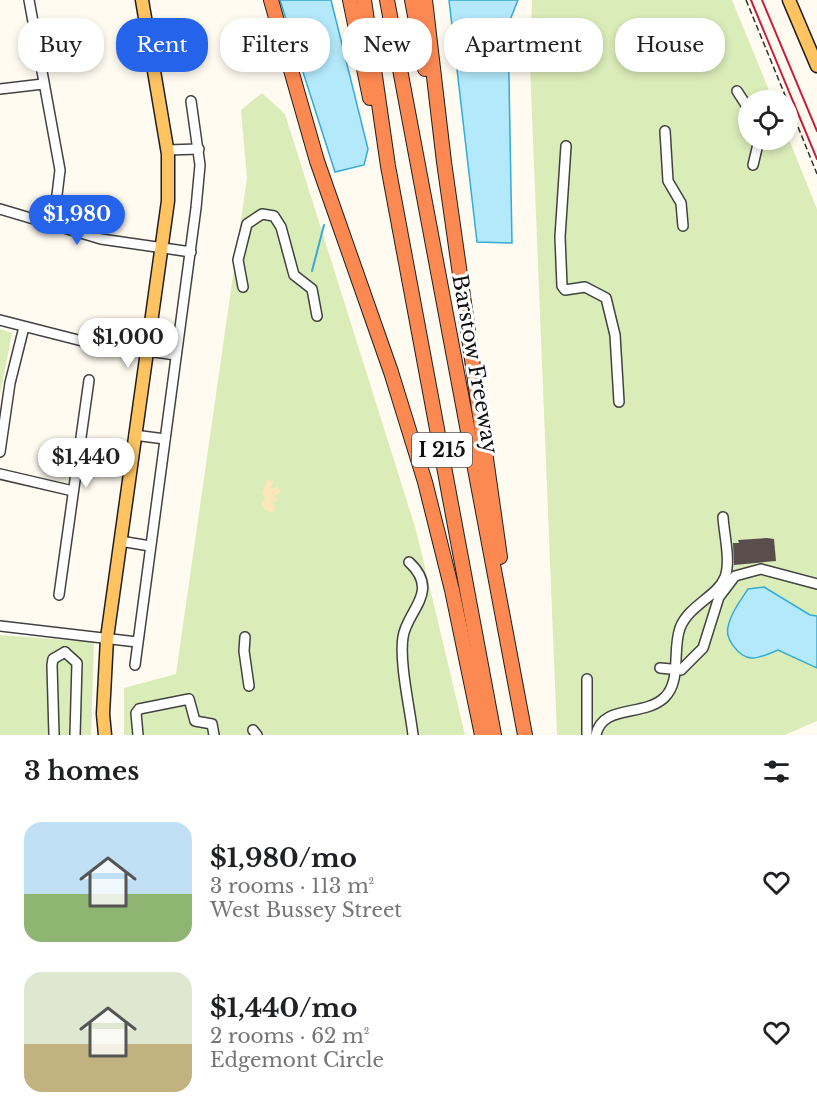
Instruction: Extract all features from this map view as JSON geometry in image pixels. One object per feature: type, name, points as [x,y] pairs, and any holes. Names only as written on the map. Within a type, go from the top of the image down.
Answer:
[{"type":"highway","points":[[271,0],[317,161],[391,372],[425,482],[452,590],[482,735]]},
{"type":"highway","points":[[350,0],[371,103],[388,166]]},
{"type":"highway","name":"I 215","points":[[364,0],[388,166],[494,735]]},
{"type":"highway","name":"Barstow Freeway","points":[[387,0],[525,735]]},
{"type":"highway","points":[[412,0],[444,162]]},
{"type":"highway","points":[[425,0],[444,162],[482,443],[506,599],[502,618]]},
{"type":"main road","points":[[105,735],[103,714],[107,638],[168,201],[167,150],[142,0]]},
{"type":"main road","points":[[789,0],[817,66]]},
{"type":"street","points":[[29,0],[60,170],[57,195],[49,224]]},
{"type":"street","points":[[0,89],[43,84]]},
{"type":"street","points":[[135,665],[191,252],[200,165],[191,101]]},
{"type":"street","points":[[665,131],[668,181],[681,203],[683,226]]},
{"type":"street","points":[[566,146],[561,237],[562,286],[565,290],[585,287],[606,298],[615,335],[619,402]]},
{"type":"street","points":[[167,150],[199,149]]},
{"type":"street","points":[[753,165],[757,150]]},
{"type":"street","points":[[0,209],[100,239],[191,252]]},
{"type":"street","points":[[243,287],[238,260],[247,224],[262,214],[274,216],[281,227],[294,275],[312,289],[317,316]]},
{"type":"street","points":[[0,320],[90,344],[176,354]]},
{"type":"street","points":[[0,452],[4,394],[24,327]]},
{"type":"street","points":[[59,595],[89,380]]},
{"type":"street","points":[[134,435],[165,439]]},
{"type":"street","points":[[0,474],[73,491]]},
{"type":"street","points":[[596,735],[602,720],[608,716],[647,708],[663,699],[672,687],[676,641],[681,625],[692,610],[722,583],[726,568],[723,517]]},
{"type":"street","points":[[120,541],[150,546]]},
{"type":"street","points":[[409,562],[418,575],[422,596],[402,639],[413,735]]},
{"type":"street","points":[[726,568],[740,573],[761,569],[817,584]]},
{"type":"street","points":[[660,668],[681,670],[703,648],[720,593],[740,573]]},
{"type":"street","points":[[0,626],[138,642]]},
{"type":"street","points":[[54,735],[52,665],[53,659],[64,652],[67,633]]},
{"type":"street","points":[[245,637],[244,651],[249,686]]},
{"type":"street","points":[[64,652],[77,663],[75,735]]},
{"type":"street","points":[[587,679],[587,735]]},
{"type":"street","points":[[138,735],[136,713],[139,709],[189,699],[195,721],[212,724],[214,735]]},
{"type":"path","points":[[746,0],[783,90]]},
{"type":"path","points":[[798,128],[817,174]]},
{"type":"green space","points":[[532,0],[732,0],[769,90],[738,90],[738,150],[793,150],[817,209],[817,721],[785,735],[557,735],[530,72],[603,72],[603,18],[531,18]]},
{"type":"green space","points":[[262,93],[285,114],[416,530],[465,735],[124,735],[124,688],[176,674],[247,178],[241,110]]},
{"type":"green space","points":[[0,329],[12,333],[0,394]]},
{"type":"green space","points":[[0,635],[94,642],[91,735],[0,735]]},
{"type":"sand","points":[[267,480],[273,481],[271,489],[278,487],[280,490],[279,494],[274,496],[278,500],[272,503],[276,509],[272,512],[265,510],[262,504],[265,499],[262,493]]},
{"type":"water","points":[[280,0],[331,0],[342,44],[342,72],[349,72],[368,149],[364,165],[335,172],[303,72],[330,72],[330,18],[286,18]]},
{"type":"water","points":[[449,0],[518,0],[511,18],[451,18]]},
{"type":"water","points":[[457,72],[509,72],[512,243],[477,242]]},
{"type":"water","points":[[764,587],[810,615],[817,616],[817,668],[778,650],[761,657],[751,658],[746,657],[734,647],[729,637],[728,627],[734,612],[748,589]]},
{"type":"building","points":[[774,539],[776,561],[734,565],[733,543],[739,543],[738,540]]},
{"type":"waterway","points":[[312,271],[324,225]]},
{"type":"railway","points":[[751,0],[817,159]]},
{"type":"railway","points":[[762,0],[817,131]]}]
